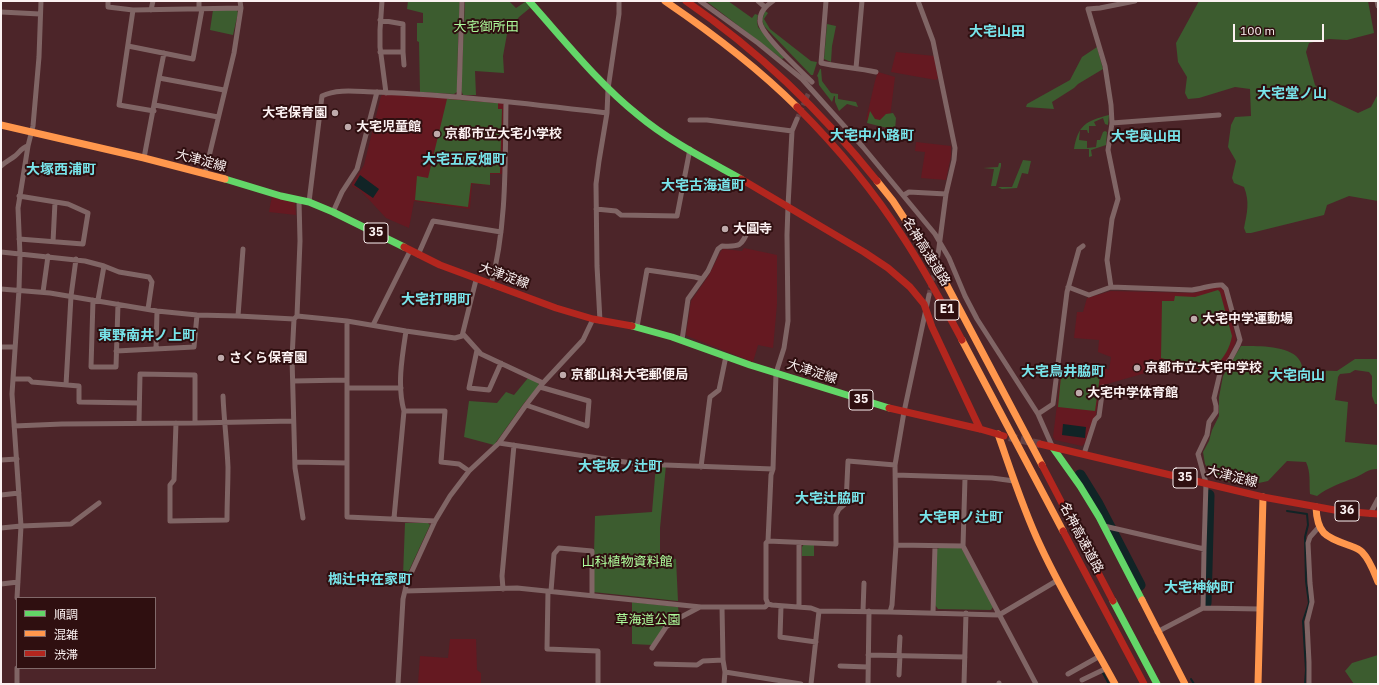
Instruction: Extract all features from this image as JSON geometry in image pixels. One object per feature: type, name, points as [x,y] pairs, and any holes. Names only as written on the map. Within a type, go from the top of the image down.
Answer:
[{"type":"main road","points":[[529,1],[608,89],[634,112],[657,129],[690,149],[861,249],[890,270],[921,299],[957,382],[980,429]]},
{"type":"main road","name":"名神高速道路","points":[[665,1],[689,16],[746,62],[804,114],[842,155],[888,214],[912,250],[935,289],[1144,684]]},
{"type":"main road","name":"名神高速道路","points":[[686,1],[723,27],[753,51],[786,81],[819,113],[849,146],[893,200],[942,276],[1156,684]]},
{"type":"main road","name":"大津淀線","points":[[1,125],[205,173],[281,196],[309,202],[333,212],[418,255],[476,280],[596,320],[637,327],[682,340],[750,365],[904,412],[1002,435],[1014,481]]},
{"type":"main road","name":"大津淀線","points":[[1040,444],[1263,498],[1316,507]]},
{"type":"main road","points":[[1053,448],[1080,485],[1134,576],[1157,632],[1185,684]]},
{"type":"main road","points":[[1014,481],[1031,527],[1115,684]]},
{"type":"main road","points":[[1258,684],[1263,498]]},
{"type":"main road","points":[[1316,507],[1318,528],[1327,537],[1357,548],[1363,553],[1378,582]]},
{"type":"main road","name":"36","points":[[1316,507],[1378,514]]},
{"type":"street","points":[[18,597],[21,526],[12,394],[19,290],[20,255],[18,208],[28,146],[34,126],[41,1]]},
{"type":"street","points":[[108,1],[108,7],[133,10],[241,8]]},
{"type":"street","points":[[151,10],[152,1]]},
{"type":"street","points":[[128,46],[193,59],[200,9],[199,1]]},
{"type":"street","points":[[205,173],[234,53],[241,8],[240,1]]},
{"type":"street","points":[[382,1],[380,20],[380,52],[386,93]]},
{"type":"street","points":[[459,96],[462,1]]},
{"type":"street","points":[[398,684],[403,599],[407,582],[435,521],[450,496],[469,471],[499,442],[526,404],[583,340],[596,320],[596,184],[608,113],[608,89],[619,14],[619,1]]},
{"type":"street","points":[[700,1],[758,43],[802,79],[810,90],[904,195],[935,234],[949,258],[965,296],[977,319],[1038,414],[1053,448]]},
{"type":"street","points":[[758,1],[765,7]]},
{"type":"street","points":[[773,1],[765,7],[761,13],[760,22],[762,29],[788,59],[813,79],[810,90]]},
{"type":"street","points":[[826,1],[821,62],[840,67],[856,68],[876,72]]},
{"type":"street","points":[[856,68],[862,1]]},
{"type":"street","points":[[918,1],[934,41],[955,148],[954,160],[946,194],[938,255]]},
{"type":"street","points":[[1111,287],[1107,260],[1112,219],[1118,199],[1108,150],[1112,123],[1111,105],[1106,66],[1088,9],[1135,1]]},
{"type":"street","points":[[1377,1],[1378,6]]},
{"type":"street","points":[[133,10],[119,105],[218,116]]},
{"type":"street","points":[[1,12],[40,14]]},
{"type":"street","points":[[380,20],[403,24],[404,66]]},
{"type":"street","points":[[380,52],[403,52]]},
{"type":"street","points":[[144,158],[164,53]]},
{"type":"street","points":[[159,78],[224,90]]},
{"type":"street","points":[[309,202],[322,96],[328,93],[377,92],[459,96],[608,113]]},
{"type":"street","points":[[333,212],[342,192],[357,169],[377,92]]},
{"type":"street","points":[[491,285],[501,232],[504,198],[506,102]]},
{"type":"street","points":[[1112,123],[1219,115]]},
{"type":"street","points":[[768,604],[766,599],[766,543],[768,541],[771,475],[773,469],[776,373],[784,348],[788,321],[788,206],[792,131],[797,119]]},
{"type":"street","points":[[690,120],[707,120],[792,131]]},
{"type":"street","points":[[1,166],[14,157],[25,146],[28,146]]},
{"type":"street","points":[[596,209],[616,211],[621,215],[677,216],[690,149]]},
{"type":"street","points":[[904,195],[909,192],[946,194]]},
{"type":"street","points":[[19,196],[68,204],[88,213],[83,244],[19,239]]},
{"type":"street","points":[[299,200],[300,241],[292,358],[295,462],[303,518]]},
{"type":"street","points":[[53,242],[55,202]]},
{"type":"street","points":[[418,255],[433,221],[501,232]]},
{"type":"street","points":[[682,340],[688,299],[708,271],[718,249],[722,246],[736,246],[743,242],[749,229]]},
{"type":"street","points":[[1038,414],[1052,404],[1068,287],[1079,249],[1084,246]]},
{"type":"street","points":[[238,316],[243,249]]},
{"type":"street","points":[[373,324],[410,251]]},
{"type":"street","points":[[1,252],[20,255],[76,259],[104,266],[119,272],[149,278],[152,282],[148,309]]},
{"type":"street","points":[[43,292],[48,256]]},
{"type":"street","points":[[66,385],[71,296],[76,259]]},
{"type":"street","points":[[104,266],[96,300],[91,367],[116,367],[118,304]]},
{"type":"street","points":[[637,327],[647,270],[695,276],[702,279]]},
{"type":"street","points":[[1,289],[43,292],[157,311],[197,315],[347,321],[455,338],[462,336],[463,334],[476,280]]},
{"type":"street","points":[[1068,287],[1089,295],[1111,287],[1192,290],[1216,284],[1222,285],[1226,289],[1240,340],[1220,373],[1214,398],[1216,412],[1209,422],[1206,435],[1198,454],[1206,483],[1203,608]]},
{"type":"street","points":[[890,612],[892,605],[896,545],[895,465],[904,412],[929,295]]},
{"type":"street","points":[[156,349],[157,311]]},
{"type":"street","points":[[116,351],[194,347],[197,315]]},
{"type":"street","points":[[347,321],[347,517],[435,521]]},
{"type":"street","points":[[394,518],[404,411],[401,399],[401,388],[402,356],[406,331]]},
{"type":"street","points":[[463,334],[481,354],[542,385],[589,401],[587,426],[526,404]]},
{"type":"street","points":[[1,347],[15,348]]},
{"type":"street","points":[[477,350],[469,388],[490,390],[501,363]]},
{"type":"street","points":[[701,467],[710,397],[719,390],[726,356]]},
{"type":"street","points":[[139,423],[140,374],[195,375],[195,423]]},
{"type":"street","points":[[13,379],[29,379],[32,382],[79,386],[79,402],[139,403]]},
{"type":"street","points":[[293,381],[347,380]]},
{"type":"street","points":[[1084,454],[1095,420],[1099,416],[1103,387]]},
{"type":"street","points":[[347,388],[401,388]]},
{"type":"street","points":[[176,423],[174,480],[170,485],[170,521],[227,520],[228,469],[223,396]]},
{"type":"street","points":[[404,411],[445,411],[441,462],[459,464],[469,471]]},
{"type":"street","points":[[14,426],[294,420]]},
{"type":"street","points":[[499,442],[638,464],[773,469]]},
{"type":"street","points":[[503,589],[502,576],[514,445]]},
{"type":"street","points":[[1,460],[16,459]]},
{"type":"street","points":[[768,541],[836,544],[836,515],[846,503],[848,461],[895,465]]},
{"type":"street","points":[[295,462],[347,463]]},
{"type":"street","points":[[895,475],[992,478],[1014,481]]},
{"type":"street","points":[[965,478],[963,546],[1036,684]]},
{"type":"street","points":[[1,495],[19,493]]},
{"type":"street","points":[[1370,514],[1378,499]]},
{"type":"street","points":[[1,528],[71,524],[99,503]]},
{"type":"street","points":[[1104,526],[1204,549]]},
{"type":"street","points":[[1309,684],[1307,622],[1312,602],[1308,543],[1310,537],[1318,528]]},
{"type":"street","points":[[799,543],[799,607]]},
{"type":"street","points":[[896,545],[963,546]]},
{"type":"street","points":[[933,613],[935,546]]},
{"type":"street","points":[[592,595],[592,551],[559,548],[554,554],[550,591],[547,649],[598,651],[598,684]]},
{"type":"street","points":[[405,592],[517,588],[701,607],[765,607],[768,604],[811,608],[819,611],[966,613],[999,615],[1058,580]]},
{"type":"street","points":[[1,584],[18,582]]},
{"type":"street","points":[[864,583],[868,684]]},
{"type":"street","points":[[781,606],[780,637],[816,642]]},
{"type":"street","points":[[652,648],[666,627],[681,617],[701,607]]},
{"type":"street","points":[[722,607],[723,660],[725,672],[724,684]]},
{"type":"street","points":[[1157,632],[1203,608],[1260,610]]},
{"type":"street","points":[[811,684],[819,611]]},
{"type":"street","points":[[964,684],[966,613]]},
{"type":"street","points":[[900,637],[900,675]]},
{"type":"street","points":[[868,654],[965,657]]},
{"type":"street","points":[[1068,674],[1100,656]]},
{"type":"street","points":[[656,664],[697,665],[703,661],[723,660]]},
{"type":"street","points":[[840,666],[868,667]]},
{"type":"street","points":[[1082,680],[1107,668]]},
{"type":"street","points":[[17,669],[17,684]]},
{"type":"street","points":[[725,672],[801,684]]},
{"type":"shaded area","points":[[896,52],[934,56],[938,78],[936,80],[891,72]]},
{"type":"shaded area","points":[[878,72],[895,77],[889,125],[866,120]]},
{"type":"shaded area","name":"京都市立大宅小学校","points":[[385,94],[502,102],[504,104],[502,174],[490,174],[490,185],[472,184],[470,209],[414,201],[409,228],[386,218],[361,191],[352,186],[364,165],[381,96]]},
{"type":"shaded area","points":[[916,142],[951,146],[951,156],[946,180],[921,178],[925,152],[915,151]]},
{"type":"shaded area","points":[[272,196],[295,202],[296,215],[269,212]]},
{"type":"shaded area","points":[[744,248],[777,255],[777,304],[773,348],[758,345],[753,362],[687,336],[686,334],[691,301],[709,275],[721,251],[723,249],[742,251]]},
{"type":"shaded area","name":"京都市立大宅中学校","points":[[1218,286],[1224,289],[1236,339],[1227,360],[1218,369],[1182,370],[1170,366],[1100,386],[1096,415],[1087,441],[1082,446],[1055,440],[1053,437],[1062,365],[1089,363],[1109,370],[1111,357],[1098,352],[1099,340],[1074,338],[1077,312],[1083,312],[1087,298],[1111,291],[1194,293]]},
{"type":"shaded area","points":[[450,639],[476,639],[477,670],[481,673],[481,684],[418,684],[420,656],[448,658]]},
{"type":"green space","name":"大宅御所田","points":[[408,1],[460,1],[457,92],[454,94],[420,92],[417,23],[423,23],[423,13],[407,9]]},
{"type":"green space","name":"大宅御所田","points":[[465,1],[509,1],[516,8],[525,2],[530,8],[519,17],[507,34],[503,56],[504,73],[475,71],[476,95],[463,95],[461,90]]},
{"type":"green space","points":[[706,1],[728,1],[752,18],[755,14],[758,15],[758,27],[784,56],[784,58],[782,59]]},
{"type":"green space","points":[[1199,1],[1368,1],[1374,33],[1347,40],[1329,39],[1309,43],[1306,52],[1315,85],[1330,100],[1358,113],[1371,107],[1378,94],[1378,201],[1349,196],[1327,205],[1324,215],[1246,233],[1244,228],[1247,212],[1246,192],[1244,187],[1234,183],[1232,178],[1236,161],[1228,147],[1231,125],[1235,117],[1251,116],[1250,89],[1235,87],[1199,98],[1188,99],[1185,93],[1187,77],[1178,62],[1176,43]]},
{"type":"green space","points":[[213,10],[237,10],[238,13],[233,35],[210,30]]},
{"type":"green space","points":[[765,11],[768,13],[764,19],[770,29],[811,61],[817,62],[813,75],[811,75],[764,26],[762,20]]},
{"type":"green space","points":[[827,24],[836,26],[832,46],[831,62],[824,59]]},
{"type":"green space","points":[[1097,47],[1103,69],[1052,102],[1054,109],[1026,107],[1027,104],[1070,80],[1082,57]]},
{"type":"green space","points":[[820,69],[822,81],[831,93],[838,94],[838,99],[856,102],[858,107],[847,104],[839,111],[835,102],[835,96],[832,102],[819,85],[817,76]]},
{"type":"green space","points":[[447,99],[498,103],[498,109],[502,109],[500,173],[490,173],[490,185],[471,183],[468,207],[415,200],[417,176],[428,178]]},
{"type":"green space","points":[[870,111],[875,119],[880,120],[886,114],[893,113],[896,118],[895,130],[867,123]]},
{"type":"green space","points":[[1109,115],[1108,125],[1105,124],[1103,118],[1094,122],[1096,126],[1089,126],[1089,133],[1087,130],[1080,130],[1084,125],[1094,119]]},
{"type":"green space","points":[[1080,131],[1079,140],[1087,141],[1087,148],[1096,147],[1097,140],[1100,140],[1103,132],[1107,132],[1106,145],[1091,150],[1092,156],[1089,157],[1089,149],[1074,149]]},
{"type":"green space","points":[[1023,160],[1031,161],[1028,174],[1022,173],[1017,188],[1002,189],[998,187],[1012,187]]},
{"type":"green space","points":[[999,163],[1001,163],[1001,166],[996,186],[991,186],[994,169],[983,168],[998,167]]},
{"type":"green space","name":"大宅中学運動場","points":[[1218,290],[1220,292],[1232,336],[1228,348],[1219,363],[1216,366],[1195,367],[1170,362],[1169,360],[1161,358],[1162,301],[1174,301],[1175,296],[1195,297]]},
{"type":"green space","points":[[1241,346],[1282,349],[1290,352],[1300,361],[1303,370],[1337,371],[1355,359],[1378,359],[1378,404],[1375,404],[1372,396],[1372,376],[1369,372],[1355,370],[1350,373],[1340,374],[1338,377],[1335,400],[1348,402],[1345,442],[1378,445],[1378,469],[1368,471],[1317,496],[1310,494],[1308,466],[1306,462],[1287,461],[1268,481],[1245,486],[1224,481],[1212,475],[1205,464],[1203,452],[1219,416],[1219,397],[1223,376]]},
{"type":"green space","name":"大宅中学体育館","points":[[1094,365],[1101,369],[1095,411],[1058,407],[1062,366]]},
{"type":"green space","points":[[528,378],[538,382],[539,386],[524,403],[494,445],[464,437],[469,401],[497,403],[506,392],[514,395]]},
{"type":"green space","name":"山科植物資料館","points":[[656,465],[666,465],[660,528],[660,557],[676,559],[678,601],[593,592],[595,516],[652,512]]},
{"type":"green space","points":[[405,523],[428,523],[430,525],[406,577],[403,576]]},
{"type":"green space","points":[[804,544],[814,545],[814,556],[802,556],[802,547]]},
{"type":"green space","points":[[939,548],[962,549],[993,607],[991,610],[938,609],[935,605],[936,550]]},
{"type":"green space","name":"草海道公園","points":[[632,602],[678,607],[679,614],[665,626],[652,645],[632,644]]},
{"type":"green space","points":[[1378,655],[1378,684],[1354,684],[1345,671],[1352,663]]},
{"type":"water","points":[[360,175],[379,189],[373,198],[354,185]]},
{"type":"water","points":[[1063,424],[1086,427],[1085,438],[1062,435]]},
{"type":"waterway","points":[[1080,475],[1098,504],[1140,585]]},
{"type":"waterway","points":[[1206,603],[1209,495]]},
{"type":"waterway","points":[[1287,511],[1307,514],[1308,525],[1305,537],[1306,581],[1309,603],[1303,621],[1306,670],[1305,684]]},
{"type":"waterway","points":[[1103,673],[1109,684]]},
{"type":"waterway","points":[[1191,679],[1194,684]]},
{"type":"tunnel","points":[[797,119],[809,92]]},
{"type":"tunnel","points":[[929,295],[938,255]]},
{"type":"tunnel","points":[[1009,437],[1040,444]]},
{"type":"traffic: fast","points":[[529,1],[595,75],[638,115],[675,142],[741,179]]},
{"type":"traffic: fast","points":[[225,179],[281,196],[309,202],[333,212],[404,247]]},
{"type":"traffic: fast","points":[[632,326],[672,337],[750,365],[889,408]]},
{"type":"traffic: fast","points":[[1053,448],[1080,486],[1099,517],[1142,600]]},
{"type":"traffic: fast","points":[[1113,601],[1157,684]]},
{"type":"traffic: slow","points":[[665,1],[734,51],[782,92],[797,107]]},
{"type":"traffic: slow","points":[[1,125],[144,158],[225,179]]},
{"type":"traffic: slow","points":[[877,181],[893,201],[942,276],[1042,465]]},
{"type":"traffic: slow","points":[[962,340],[1063,531]]},
{"type":"traffic: slow","points":[[998,434],[1023,504],[1040,545],[1067,598],[1115,684]]},
{"type":"traffic: slow","points":[[1258,684],[1263,497]]},
{"type":"traffic: slow","points":[[1316,507],[1318,523],[1324,533],[1333,539],[1362,552],[1370,562],[1378,582]]},
{"type":"traffic: slow","points":[[1142,600],[1185,684]]},
{"type":"traffic: jam","points":[[686,1],[739,41],[788,84],[812,107],[877,181]]},
{"type":"traffic: jam","points":[[797,107],[840,153],[879,202],[919,262],[962,340]]},
{"type":"traffic: jam","points":[[741,179],[864,252],[888,268],[910,287],[924,304],[932,327],[980,429]]},
{"type":"traffic: jam","points":[[404,247],[440,265],[556,308],[593,319],[632,326]]},
{"type":"traffic: jam","points":[[889,408],[1004,436]]},
{"type":"traffic: jam","points":[[1040,444],[1263,497],[1340,511],[1378,514]]},
{"type":"traffic: jam","points":[[1042,465],[1113,601]]},
{"type":"traffic: jam","points":[[1063,531],[1144,684]]},
{"type":"place","name":"大宅保育園","points":[[335,113]]},
{"type":"place","name":"大宅児童館","points":[[348,127]]},
{"type":"place","name":"京都市立大宅小学校","points":[[437,134]]},
{"type":"place","name":"大圓寺","points":[[725,229]]},
{"type":"place","name":"大宅中学運動場","points":[[1194,319]]},
{"type":"place","name":"さくら保育園","points":[[221,358]]},
{"type":"place","name":"京都市立大宅中学校","points":[[1137,368]]},
{"type":"place","name":"京都山科大宅郵便局","points":[[563,375]]},
{"type":"place","name":"大宅中学体育館","points":[[1079,393]]},
{"type":"district","name":"大宅山田","points":[[997,32]]},
{"type":"district","name":"大宅堂ノ山","points":[[1292,94]]},
{"type":"district","name":"大宅中小路町","points":[[872,136]]},
{"type":"district","name":"大宅奥山田","points":[[1146,137]]},
{"type":"district","name":"大宅五反畑町","points":[[464,160]]},
{"type":"district","name":"大塚西浦町","points":[[61,170]]},
{"type":"district","name":"大宅古海道町","points":[[703,186]]},
{"type":"district","name":"大宅打明町","points":[[436,300]]},
{"type":"district","name":"東野南井ノ上町","points":[[147,336]]},
{"type":"district","name":"大宅鳥井脇町","points":[[1063,372]]},
{"type":"district","name":"大宅向山","points":[[1297,376]]},
{"type":"district","name":"大宅坂ノ辻町","points":[[620,467]]},
{"type":"district","name":"大宅辻脇町","points":[[830,499]]},
{"type":"district","name":"大宅甲ノ辻町","points":[[961,518]]},
{"type":"district","name":"椥辻中在家町","points":[[370,580]]},
{"type":"district","name":"大宅神納町","points":[[1199,588]]}]
